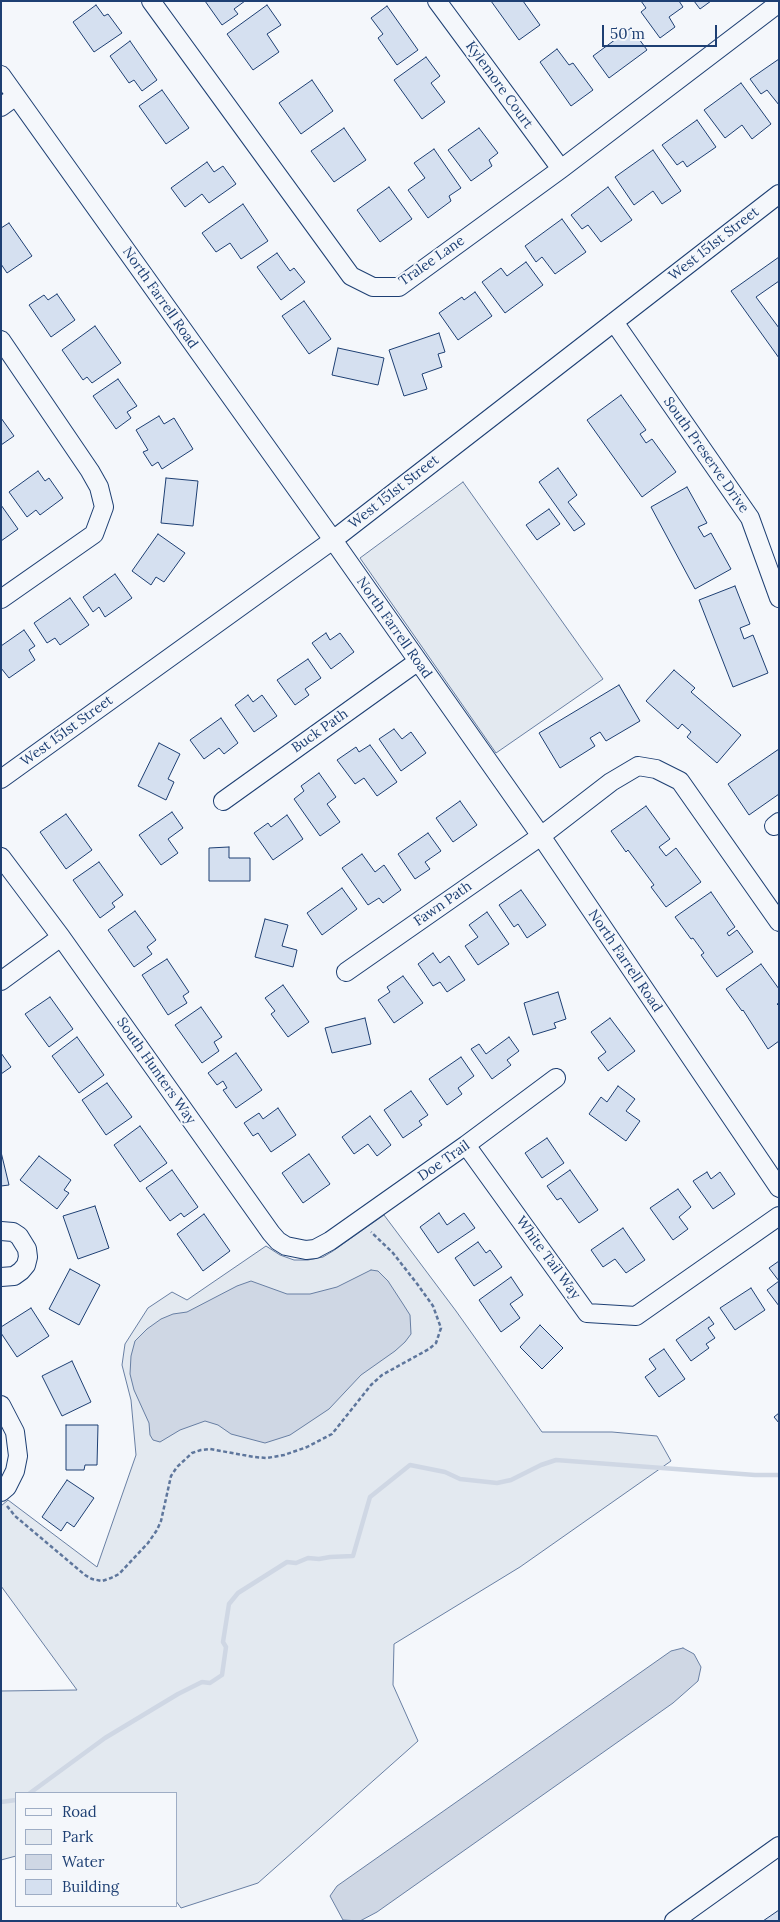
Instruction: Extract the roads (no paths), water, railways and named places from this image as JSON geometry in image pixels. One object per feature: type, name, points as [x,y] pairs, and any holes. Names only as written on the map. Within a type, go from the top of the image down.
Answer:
[{"type":"street","name":"Tralee Lane","points":[[151,1],[351,276],[373,287],[400,287],[561,169],[779,3]]},
{"type":"street","name":"Kylemore Court","points":[[437,1],[561,169]]},
{"type":"street","name":"North Farrell Road","points":[[1,75],[333,540],[541,836],[779,1188]]},
{"type":"street","points":[[1,107],[16,96]]},
{"type":"street","name":"West 151st Street","points":[[1,779],[333,540],[779,194]]},
{"type":"street","name":"South Preserve Drive","points":[[614,322],[750,518],[779,598]]},
{"type":"street","points":[[1,340],[90,471],[99,487],[104,507],[94,534],[1,598]]},
{"type":"street","name":"Buck Path","points":[[223,801],[417,662]]},
{"type":"street","points":[[541,836],[610,782],[638,766],[656,769],[680,781],[779,922]]},
{"type":"street","name":"Fawn Path","points":[[346,972],[541,836]]},
{"type":"street","name":"South Hunters Way","points":[[1,857],[61,937],[278,1241],[294,1248],[306,1250],[315,1249],[330,1241]]},
{"type":"street","points":[[1,981],[61,937]]},
{"type":"street","name":"Doe Trail","points":[[330,1241],[466,1145],[556,1078]]},
{"type":"street","name":"White Tail Way","points":[[466,1145],[587,1313],[636,1316],[779,1216]]},
{"type":"street","points":[[1,1231],[13,1232],[19,1236],[27,1249],[28,1257],[26,1265],[21,1271],[14,1276],[1,1278]]},
{"type":"street","points":[[1,1405],[15,1432],[18,1456],[15,1471],[7,1487],[4,1499]]},
{"type":"street","points":[[674,1921],[779,1846]]},
{"type":"water","points":[[371,1270],[378,1271],[388,1281],[410,1315],[411,1334],[395,1351],[361,1375],[329,1409],[290,1435],[265,1443],[231,1434],[218,1425],[205,1421],[180,1430],[160,1442],[153,1440],[150,1435],[149,1423],[134,1390],[130,1374],[131,1356],[135,1341],[147,1329],[161,1319],[173,1314],[187,1312],[237,1286],[251,1281],[287,1294],[310,1294],[337,1287]]},
{"type":"water","points":[[683,1648],[694,1654],[701,1667],[698,1681],[673,1703],[377,1912],[360,1921],[343,1920],[330,1896],[337,1886],[671,1651]]},
{"type":"waterway","points":[[31,1792],[105,1738],[178,1694],[202,1682],[210,1683],[222,1675],[226,1647],[223,1642],[229,1604],[238,1593],[287,1562],[296,1563],[308,1558],[353,1556],[370,1497],[410,1465],[445,1472],[460,1479],[497,1483],[511,1480],[541,1465],[556,1460],[755,1475],[779,1475]]},
{"type":"waterway","points":[[1,1802],[15,1800]]}]
